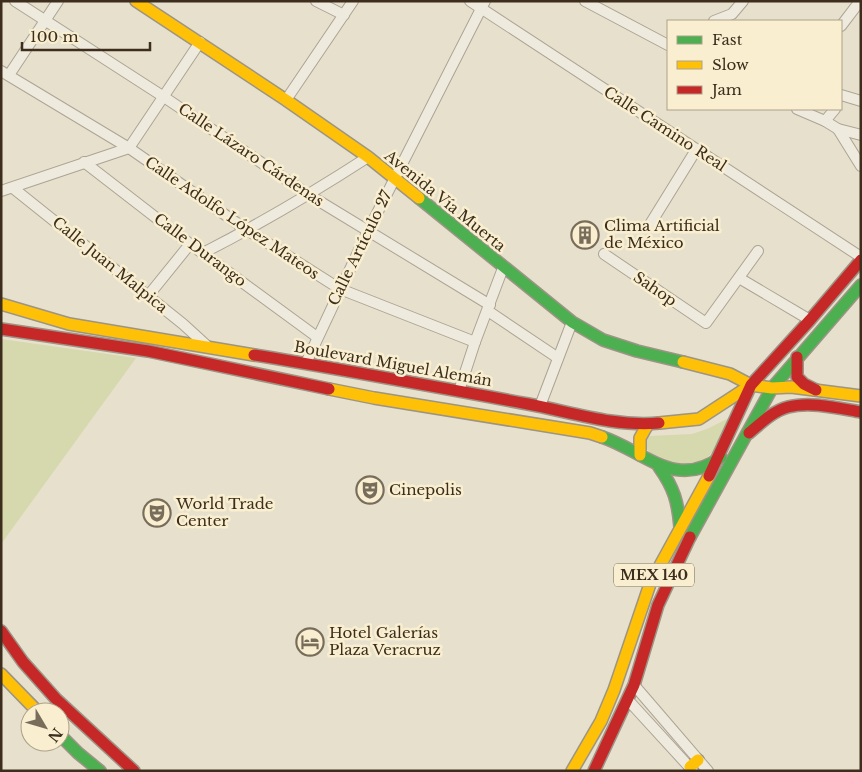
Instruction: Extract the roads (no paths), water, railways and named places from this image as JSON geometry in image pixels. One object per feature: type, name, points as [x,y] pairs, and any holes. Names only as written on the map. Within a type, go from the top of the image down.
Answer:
[{"type":"main road","name":"Avenida Vía Muerta","points":[[136,1],[200,42],[368,157],[572,322],[603,340],[637,351],[730,374],[751,385]]},
{"type":"main road","name":"MEX 140","points":[[572,771],[601,721],[614,690],[650,584],[716,462],[751,385],[810,320],[861,259]]},
{"type":"main road","name":"MEX 140","points":[[596,766],[634,685],[658,605],[703,514],[772,388],[861,285]]},
{"type":"main road","name":"Boulevard Miguel Alemán","points":[[1,304],[68,324],[206,345],[306,363],[540,406],[592,419],[648,424],[699,419],[751,385]]},
{"type":"main road","points":[[1,329],[148,351],[374,398],[590,433],[624,445],[659,467],[672,471],[691,470],[716,462],[768,416],[788,407],[812,406],[861,412]]},
{"type":"main road","points":[[797,357],[797,377],[804,384],[816,390]]},
{"type":"main road","points":[[751,385],[772,388],[791,387],[861,396]]},
{"type":"main road","points":[[640,455],[640,438],[648,424]]},
{"type":"main road","points":[[659,467],[672,484],[678,501],[680,527]]},
{"type":"main road","points":[[690,508],[703,514]]},
{"type":"main road","points":[[1,632],[23,662],[56,699],[134,771]]},
{"type":"main road","points":[[1,674],[28,702]]},
{"type":"main road","points":[[70,745],[100,771]]},
{"type":"main road","points":[[582,754],[596,766]]},
{"type":"street","name":"Calle Lázaro Cárdenas","points":[[15,1],[164,97],[310,195],[489,308],[558,358]]},
{"type":"street","points":[[5,73],[58,1]]},
{"type":"street","points":[[316,1],[344,16]]},
{"type":"street","points":[[286,100],[354,1]]},
{"type":"street","name":"Calle Camino Real","points":[[470,1],[483,5],[696,150],[861,259]]},
{"type":"street","points":[[585,1],[666,42]]},
{"type":"street","points":[[720,20],[733,18],[743,1]]},
{"type":"street","points":[[842,25],[860,1]]},
{"type":"street","name":"Calle Artículo 27","points":[[306,363],[368,230],[483,5]]},
{"type":"street","points":[[1,192],[129,148],[200,42]]},
{"type":"street","name":"Calle Adolfo López Mateos","points":[[5,73],[129,148],[248,230],[340,289],[474,342]]},
{"type":"street","points":[[842,98],[861,101]]},
{"type":"street","points":[[799,110],[838,129],[861,135]]},
{"type":"street","points":[[825,121],[834,110]]},
{"type":"street","points":[[838,129],[861,166]]},
{"type":"street","points":[[650,226],[696,150]]},
{"type":"street","points":[[203,253],[310,195],[368,157]]},
{"type":"street","name":"Calle Durango","points":[[84,162],[190,244],[317,337]]},
{"type":"street","name":"Calle Juan Malpica","points":[[13,188],[183,324],[206,345]]},
{"type":"street","points":[[148,296],[190,244]]},
{"type":"street","points":[[758,251],[739,278],[810,320]]},
{"type":"street","name":"Sahop","points":[[604,254],[706,324],[739,278]]},
{"type":"street","points":[[458,391],[474,342],[489,308],[503,268]]},
{"type":"street","points":[[540,406],[572,322]]},
{"type":"street","points":[[634,685],[693,766]]},
{"type":"street","points":[[628,700],[693,766],[708,771]]},
{"type":"place","name":"Clima Artificial de México","points":[[585,235]]},
{"type":"place","name":"Cinepolis","points":[[370,490]]},
{"type":"place","name":"World Trade Center","points":[[157,513]]},
{"type":"place","name":"Hotel Galerías Plaza Veracruz","points":[[310,642]]}]
